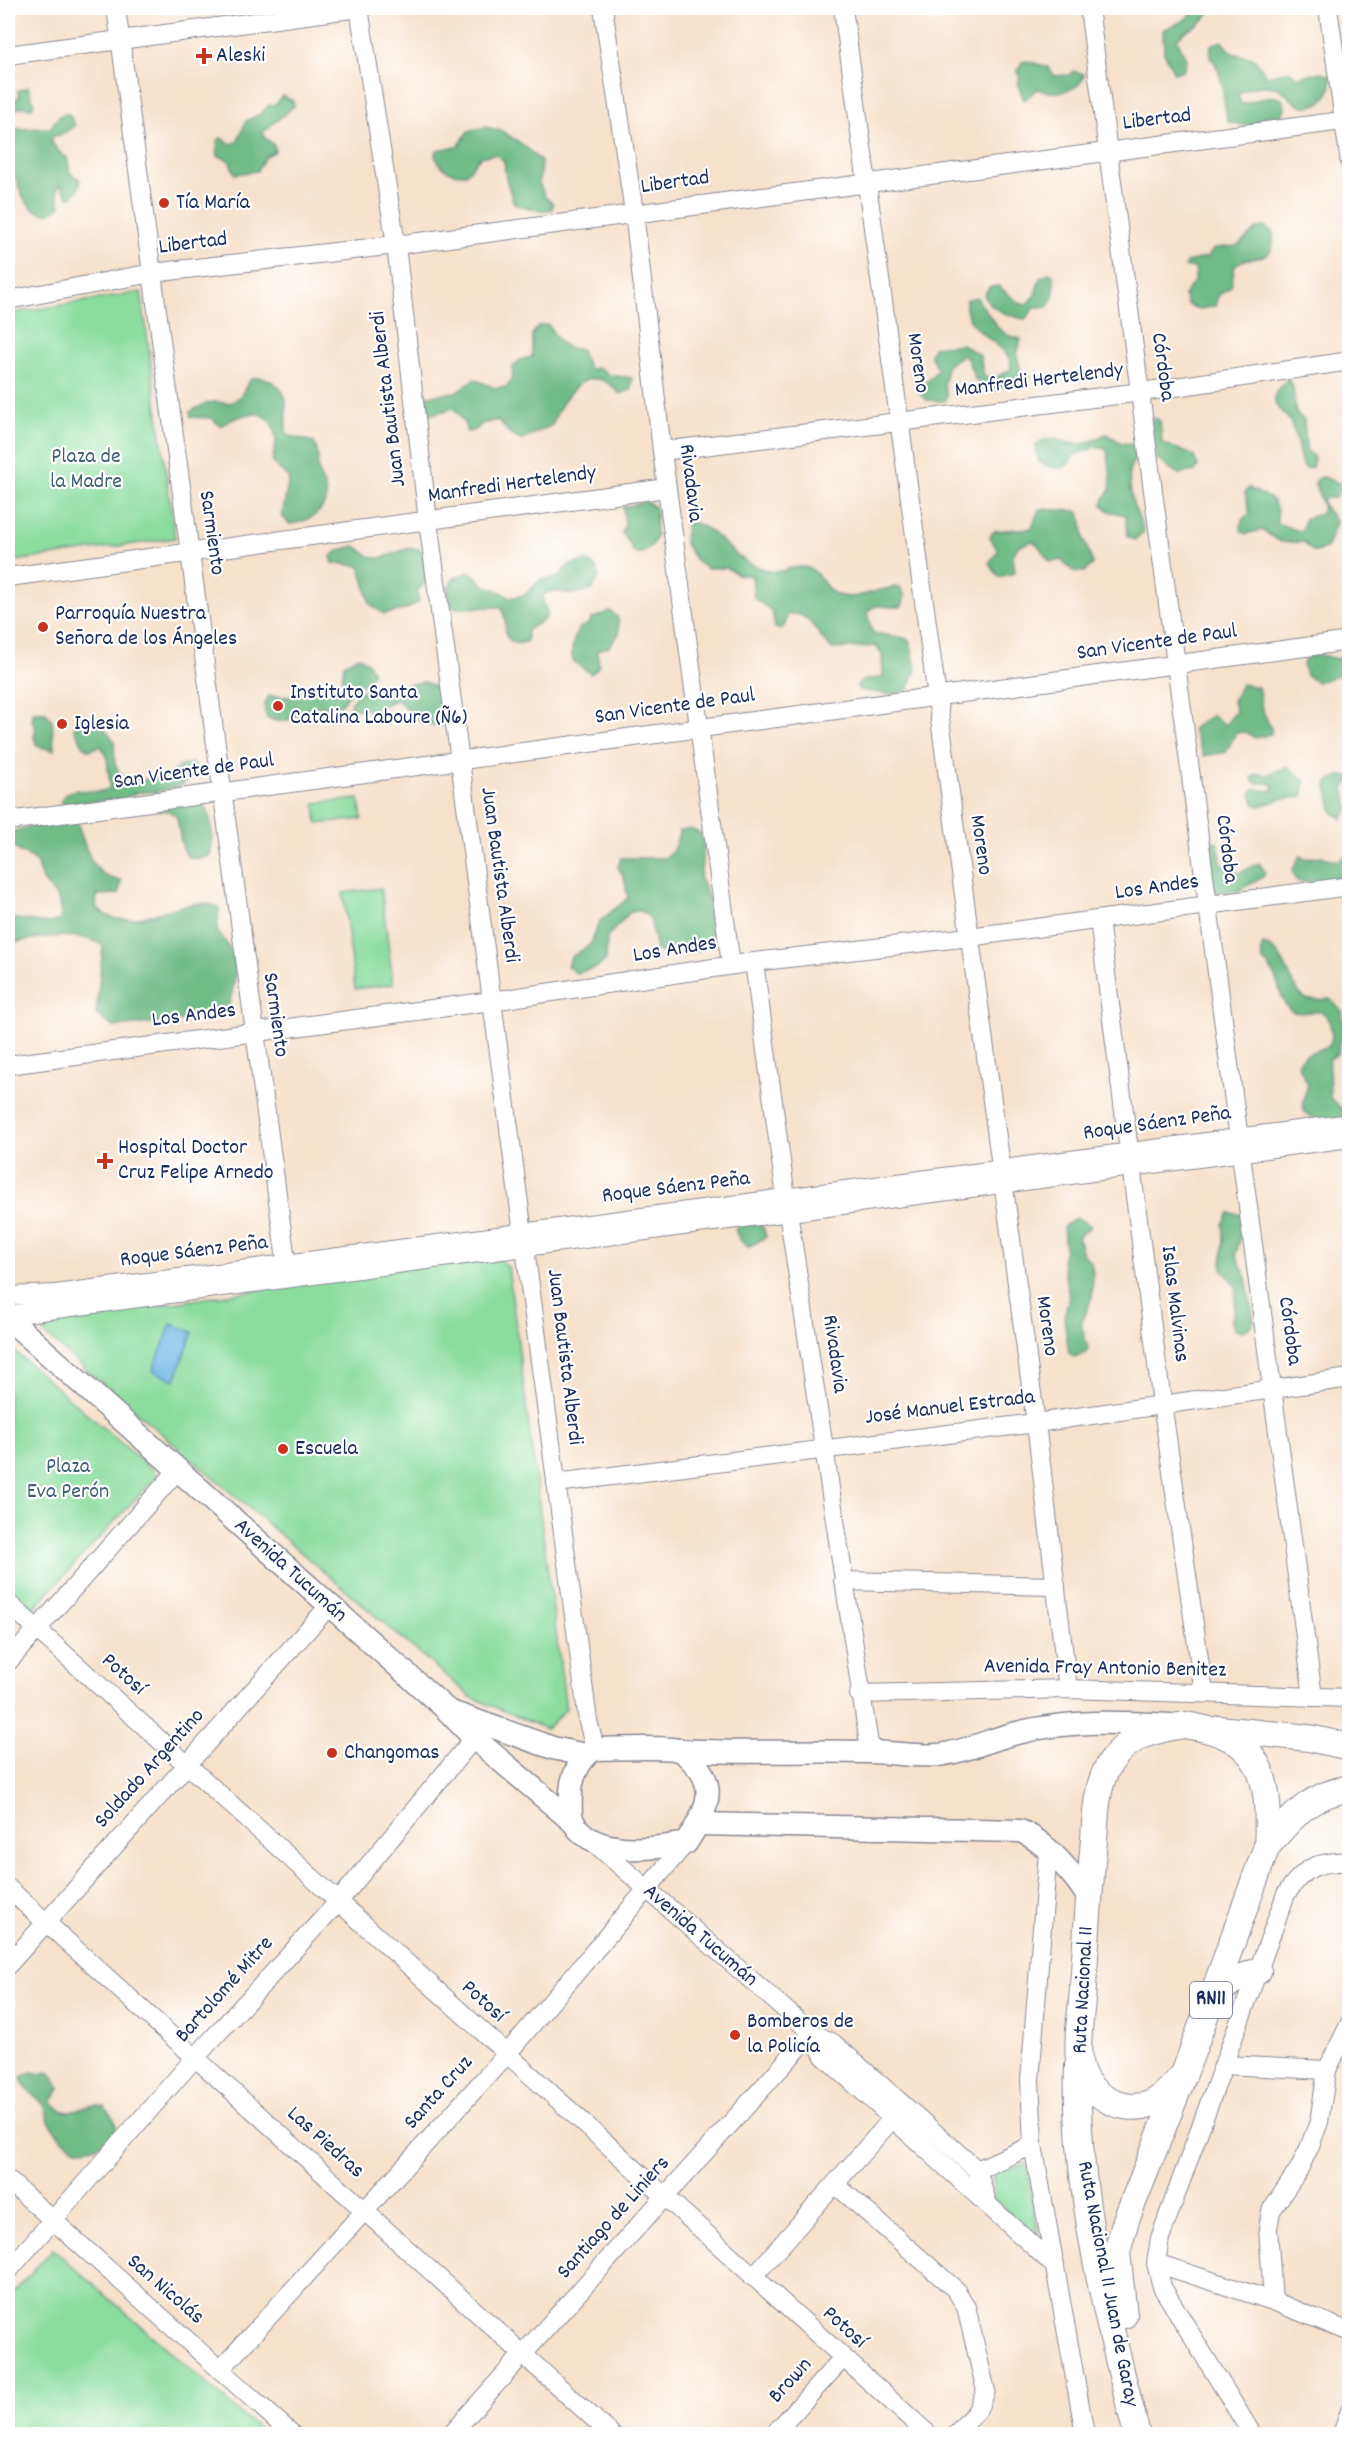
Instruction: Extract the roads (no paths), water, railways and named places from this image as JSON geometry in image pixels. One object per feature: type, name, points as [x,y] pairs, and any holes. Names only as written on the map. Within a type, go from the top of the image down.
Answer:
[{"type":"highway","name":"Ruta Nacional 11","points":[[1212,1729],[1240,1744],[1253,1758],[1263,1776],[1269,1808],[1267,1846],[1184,2074],[1165,2094],[1150,2104],[1122,2107],[1109,2102],[1091,2087],[1078,2061],[1089,1899],[1100,1786],[1109,1764],[1125,1744],[1152,1730],[1184,1725],[1309,1738],[1350,1747]]},
{"type":"highway","name":"Ruta Nacional 11","points":[[1267,1846],[1301,1807],[1330,1792],[1350,1788]]},
{"type":"highway","points":[[1212,1997],[1243,1976],[1258,1971]]},
{"type":"highway","name":"Ruta Nacional 11 Juan de Garay","points":[[1078,2061],[1077,2101],[1081,2150],[1099,2271],[1137,2434]]},
{"type":"highway","name":"Ruta Nacional 11 Juan de Garay","points":[[1154,2434],[1122,2306],[1117,2252],[1126,2220],[1184,2074]]},
{"type":"main road","name":"Avenida Tucumán","points":[[8,1310],[177,1471],[447,1710],[474,1738],[572,1821]]},
{"type":"main road","points":[[447,1710],[553,1748],[590,1752],[678,1750],[721,1753],[870,1752],[934,1755],[962,1752],[1018,1732],[1052,1725],[1112,1722],[1184,1725]]},
{"type":"main road","points":[[678,1750],[690,1758],[706,1778],[709,1796],[704,1814],[692,1834]]},
{"type":"main road","points":[[590,1752],[571,1785],[572,1821],[590,1838],[625,1847],[658,1848],[692,1834],[1013,1831],[1029,1835],[1048,1851],[1080,1884],[1089,1899]]},
{"type":"street","name":"Sarmiento","points":[[116,8],[253,1032],[288,1272]]},
{"type":"street","points":[[8,55],[359,8]]},
{"type":"street","name":"Juan Bautista Alberdi","points":[[359,8],[396,245],[428,521],[525,1240],[588,1721],[590,1752]]},
{"type":"street","name":"Rivadavia","points":[[603,8],[634,212],[662,451],[731,965]]},
{"type":"street","name":"Moreno","points":[[843,8],[868,181],[935,697],[1036,1423],[1068,1689]]},
{"type":"street","name":"Córdoba","points":[[1089,8],[1142,392],[1313,1697]]},
{"type":"street","points":[[1328,8],[1347,120],[1350,163]]},
{"type":"street","name":"Libertad","points":[[8,300],[152,273],[396,245],[868,181],[1347,120]]},
{"type":"street","name":"Manfredi Hertelendy","points":[[662,451],[1142,392],[1350,361]]},
{"type":"street","name":"Manfredi Hertelendy","points":[[8,577],[667,488]]},
{"type":"street","name":"San Vicente de Paul","points":[[8,821],[1350,641]]},
{"type":"street","name":"Los Andes","points":[[8,1065],[492,1001],[731,965],[969,937],[1350,886]]},
{"type":"street","name":"Islas Malvinas","points":[[1099,920],[1132,1159],[1162,1403],[1203,1693]]},
{"type":"street","name":"Rivadavia","points":[[754,962],[787,1205],[859,1694],[870,1752]]},
{"type":"street","name":"Roque Sáenz Peña","points":[[1240,1145],[1350,1123]]},
{"type":"street","name":"Roque Sáenz Peña","points":[[8,1310],[1240,1145],[1350,1138]]},
{"type":"street","name":"José Manuel Estrada","points":[[556,1483],[823,1447],[1036,1423],[1350,1377]]},
{"type":"street","points":[[8,1662],[177,1471]]},
{"type":"street","points":[[843,1581],[1056,1586]]},
{"type":"street","name":"Potosí","points":[[8,1603],[506,2055],[666,2196],[842,2359],[928,2434]]},
{"type":"street","name":"Soldado Argentino","points":[[8,1965],[329,1606]]},
{"type":"street","name":"Avenida Fray Antonio Benitez","points":[[859,1694],[1068,1689],[1350,1698]]},
{"type":"street","name":"Bartolomé Mitre","points":[[8,2271],[194,2059],[338,1902],[474,1738]]},
{"type":"street","name":"Santa Cruz","points":[[220,2370],[506,2055],[648,1891],[692,1834]]},
{"type":"street","name":"Avenida Tucumán","points":[[590,1838],[812,2033],[833,2043],[977,2170]]},
{"type":"street","points":[[1048,1851],[1030,2080],[1033,2145],[1084,2434]]},
{"type":"street","points":[[1252,2434],[1162,2287],[1156,2263],[1160,2238],[1286,1894],[1299,1876],[1318,1863],[1350,1861]]},
{"type":"street","name":"Las Piedras","points":[[8,1888],[522,2356],[611,2434]]},
{"type":"street","points":[[1273,2301],[1268,2228],[1271,2211],[1299,2169],[1309,2148],[1319,2122],[1327,2070],[1350,2023]]},
{"type":"street","name":"Avenida Tucumán","points":[[812,2033],[824,2056],[1055,2266]]},
{"type":"street","name":"Santiago de Liniers","points":[[452,2434],[812,2033]]},
{"type":"street","points":[[1224,2065],[1327,2070]]},
{"type":"street","points":[[753,2277],[892,2119]]},
{"type":"street","points":[[988,2205],[977,2170],[1033,2145]]},
{"type":"street","name":"San Nicolás","points":[[8,2180],[52,2222],[292,2434]]},
{"type":"street","points":[[835,2184],[956,2290],[966,2307],[986,2391],[977,2411],[956,2434]]},
{"type":"street","points":[[1156,2263],[1273,2301],[1350,2332]]},
{"type":"street","name":"Brown","points":[[774,2434],[842,2359]]},
{"type":"street","points":[[1342,2434],[1350,2411]]},
{"type":"water","points":[[171,1324],[193,1332],[175,1380],[153,1371]]},
{"type":"place","name":"Aleski","points":[[204,56]]},
{"type":"place","name":"Tía María","points":[[164,203]]},
{"type":"place","name":"Parroquía Nuestra Señora de los Ángeles","points":[[43,627]]},
{"type":"place","name":"Instituto Santa Catalina Laboure (Ñ6)","points":[[278,706]]},
{"type":"place","name":"Iglesia","points":[[62,724]]},
{"type":"place","name":"Hospital Doctor Cruz Felipe Arnedo","points":[[105,1161]]},
{"type":"place","name":"Escuela","points":[[283,1449]]},
{"type":"place","name":"Changomas","points":[[332,1753]]},
{"type":"place","name":"Bomberos de la Policía","points":[[735,2035]]},
{"type":"park label","name":"Plaza de la Madre","points":[[86,470]]},
{"type":"park label","name":"Plaza Eva Perón","points":[[68,1480]]}]
